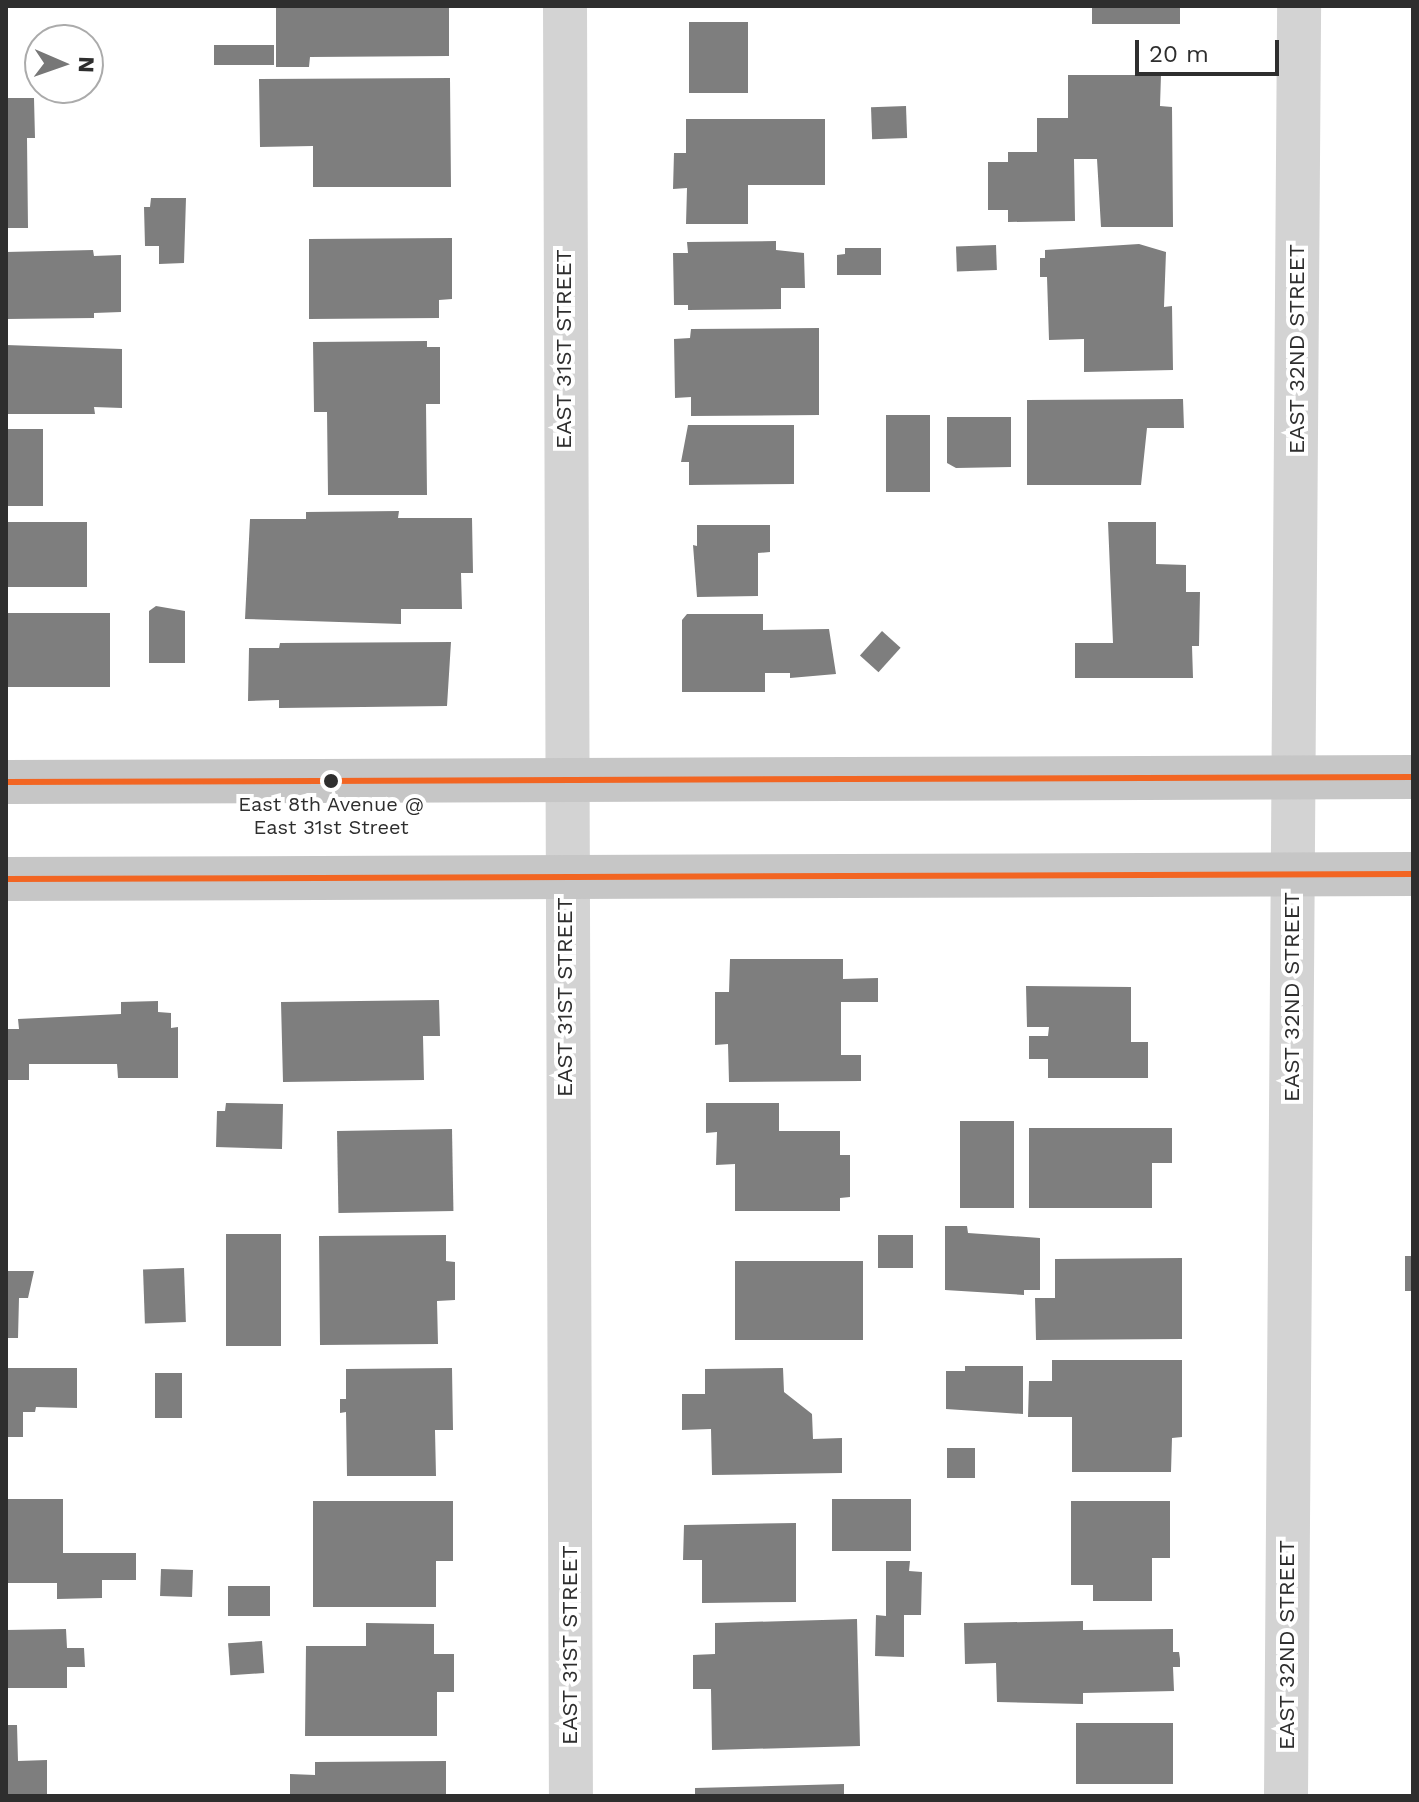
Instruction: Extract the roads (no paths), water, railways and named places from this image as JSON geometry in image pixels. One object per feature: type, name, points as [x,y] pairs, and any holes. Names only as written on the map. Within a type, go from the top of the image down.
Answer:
[{"type":"main road","points":[[6,782],[1413,777]]},
{"type":"main road","points":[[6,879],[1413,874]]},
{"type":"street","name":"EAST 31ST STREET","points":[[565,6],[564,878],[571,1796]]},
{"type":"street","name":"EAST 32ND STREET","points":[[1286,1796],[1299,6]]},
{"type":"place","name":"East 8th Avenue @ East 31st Street","points":[[331,781]]}]
